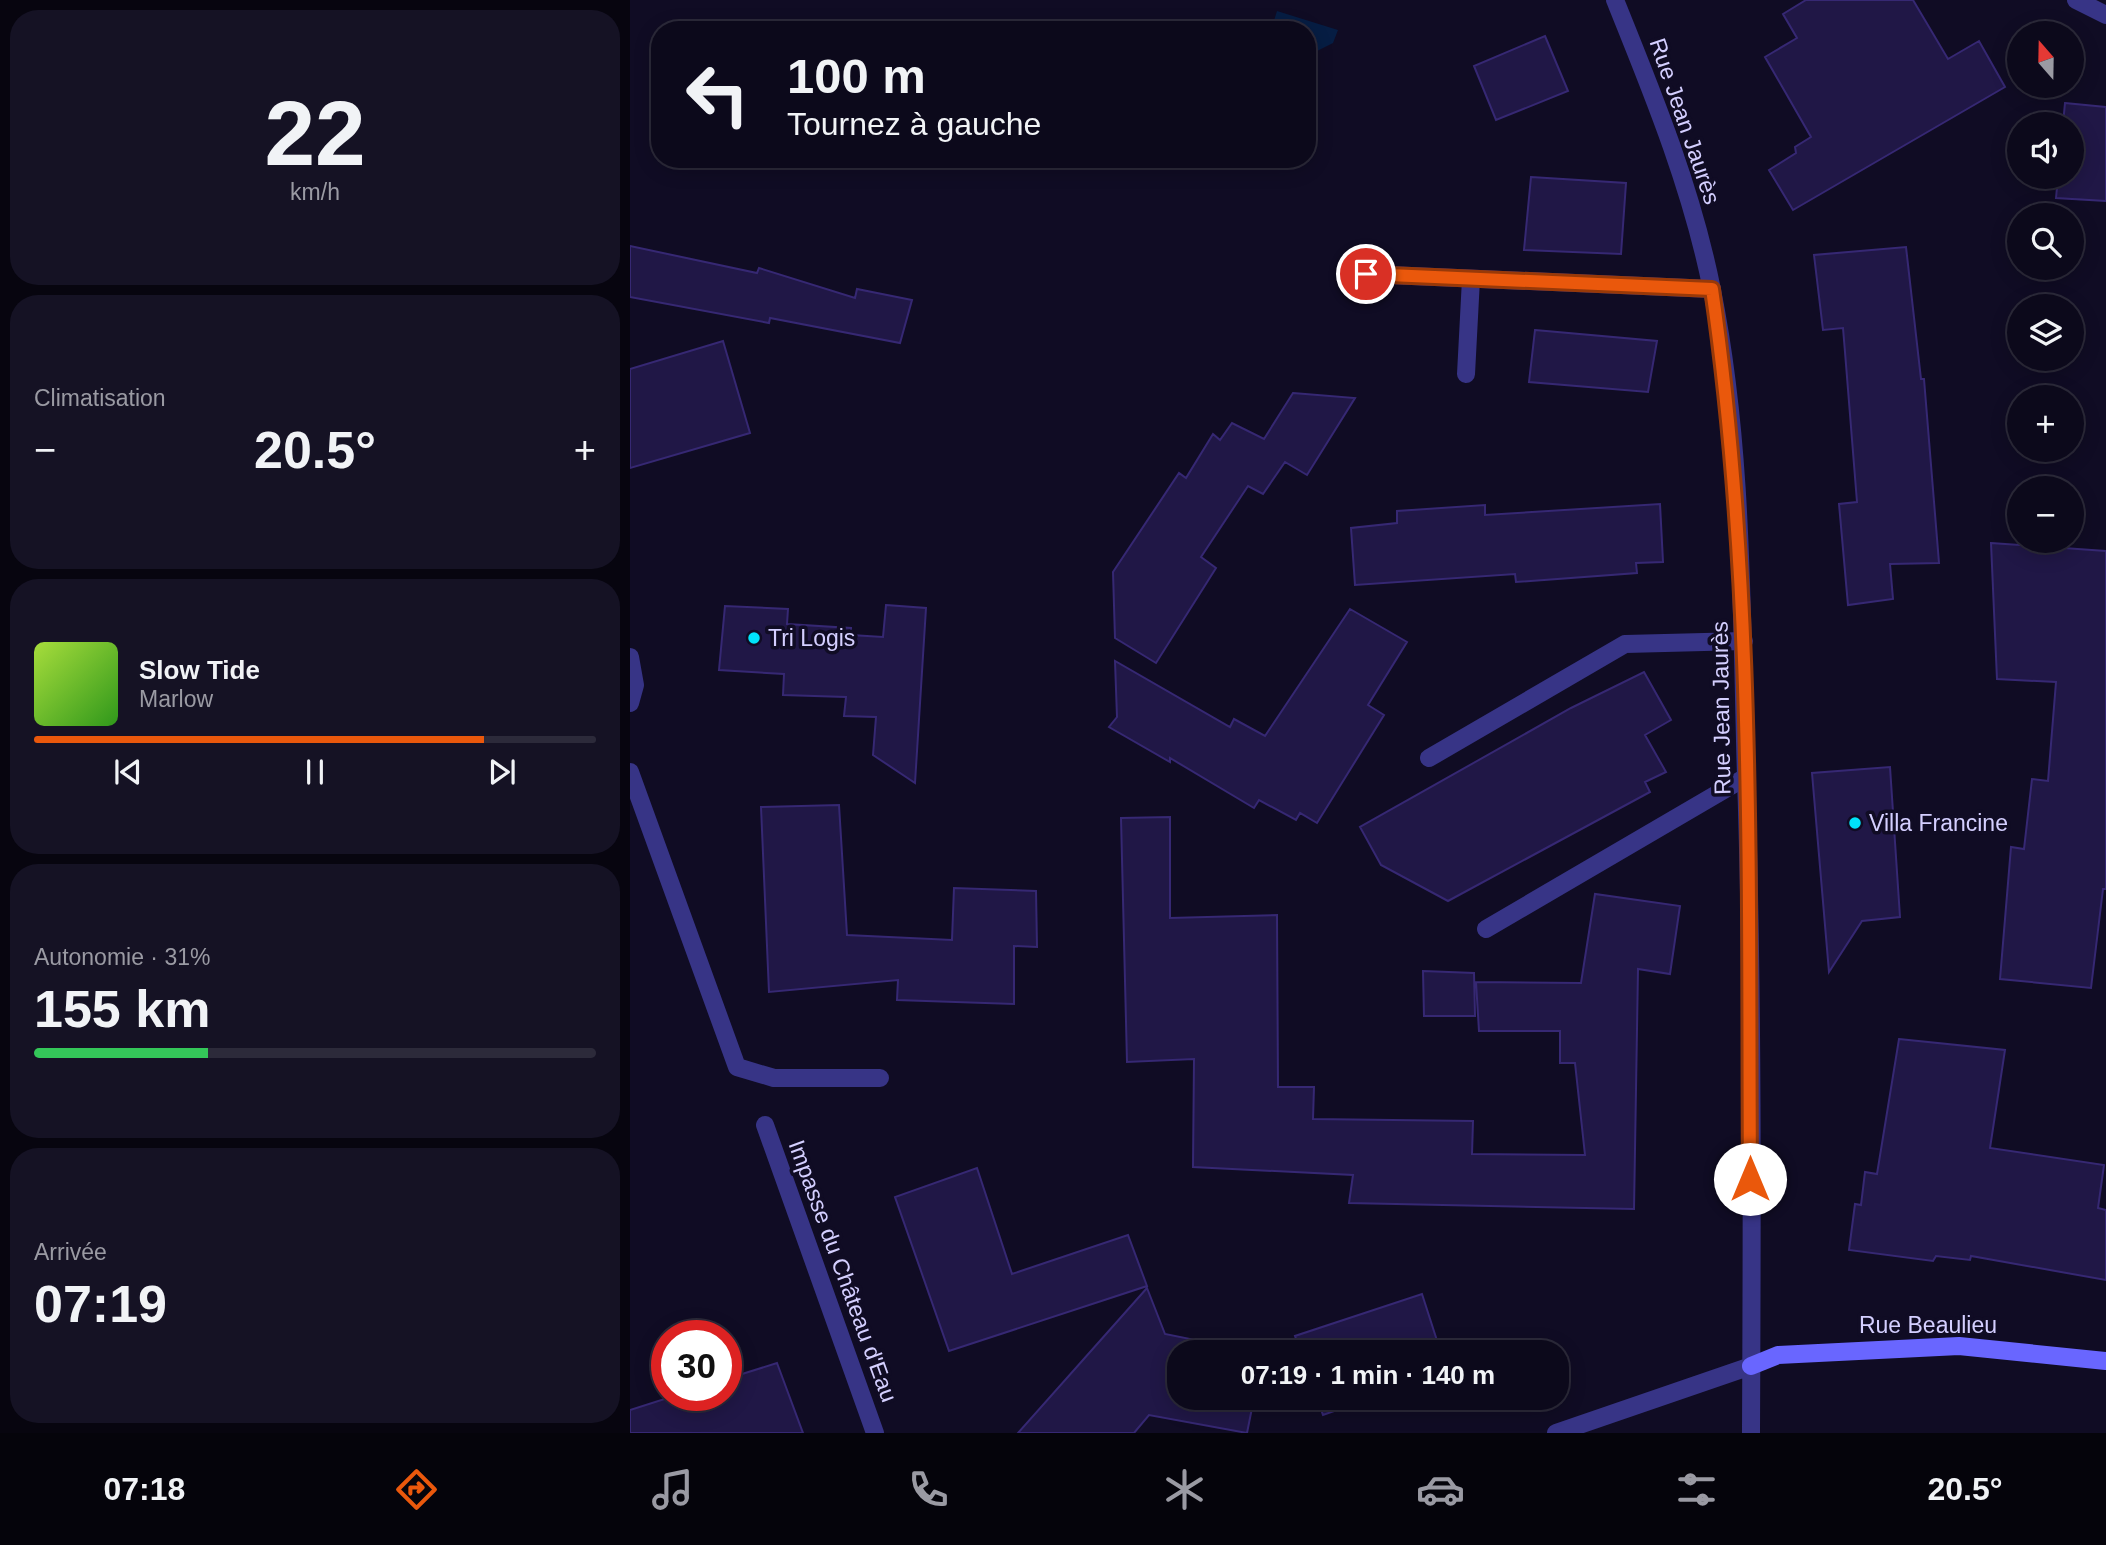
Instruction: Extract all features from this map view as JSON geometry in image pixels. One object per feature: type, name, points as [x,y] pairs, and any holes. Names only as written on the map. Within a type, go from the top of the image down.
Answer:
[{"type":"street","name":"Rue Jean Jaurès","points":[[1615,0],[1671,140],[1712,289],[1733,459],[1744,641],[1751,1433]]},
{"type":"street","points":[[2076,0],[2106,15]]},
{"type":"street","points":[[1366,274],[1712,289]]},
{"type":"street","points":[[1466,374],[1471,279]]},
{"type":"street","points":[[1429,758],[1625,644],[1744,641]]},
{"type":"street","points":[[630,657],[635,685],[630,703]]},
{"type":"street","points":[[630,772],[737,1068],[774,1078],[880,1078]]},
{"type":"street","points":[[1486,929],[1746,777]]},
{"type":"street","name":"Impasse du Château d'Eau","points":[[765,1125],[875,1433]]},
{"type":"street","name":"Rue Beaulieu","points":[[1751,1366],[1777,1355],[1959,1346],[2106,1361]]},
{"type":"street","points":[[1556,1433],[1751,1366]]},
{"type":"water","points":[[1277,11],[1309,21],[1274,21]]},
{"type":"water","points":[[1316,23],[1338,30],[1333,43],[1316,52]]},
{"type":"building","points":[[1806,0],[1913,0],[1948,59],[1979,41],[2005,87],[1793,210],[1769,170],[1796,153],[1795,147],[1811,137],[1765,57],[1797,38],[1783,14]]},
{"type":"building","points":[[1545,36],[1568,91],[1496,120],[1474,66]]},
{"type":"building","points":[[2065,103],[2106,107],[2106,201],[2056,198],[2057,189],[2084,189],[2084,112],[2064,112]]},
{"type":"building","points":[[1531,177],[1626,183],[1621,254],[1524,250]]},
{"type":"building","points":[[630,246],[757,273],[759,268],[855,298],[857,289],[912,300],[900,343],[770,318],[769,323],[630,297]]},
{"type":"building","points":[[1906,247],[1921,379],[1924,379],[1939,563],[1890,564],[1893,599],[1848,605],[1839,504],[1857,502],[1843,328],[1823,330],[1814,255]]},
{"type":"building","points":[[1535,330],[1657,341],[1648,392],[1529,382]]},
{"type":"building","points":[[723,341],[750,433],[630,468],[630,369]]},
{"type":"building","points":[[1293,393],[1355,398],[1307,475],[1285,462],[1263,494],[1248,486],[1201,557],[1216,568],[1156,663],[1115,638],[1113,572],[1179,473],[1186,478],[1213,434],[1220,440],[1232,423],[1264,439]]},
{"type":"building","points":[[1660,504],[1663,562],[1636,563],[1637,573],[1516,582],[1515,574],[1355,585],[1351,528],[1397,523],[1397,511],[1485,505],[1485,515]]},
{"type":"building","points":[[1991,543],[2007,544],[2007,553],[2106,551],[2106,889],[2103,889],[2091,988],[2000,979],[2011,847],[2024,849],[2032,779],[2048,781],[2056,682],[1997,679]]},
{"type":"building","points":[[886,605],[926,608],[915,783],[873,755],[876,717],[844,716],[846,697],[783,695],[784,674],[719,670],[725,606],[788,609],[787,624],[851,628],[851,635],[883,637]]},
{"type":"building","points":[[1350,609],[1407,642],[1368,705],[1384,715],[1317,823],[1300,813],[1296,820],[1259,800],[1254,808],[1170,758],[1170,762],[1109,727],[1117,717],[1115,661],[1230,727],[1234,719],[1265,736]]},
{"type":"building","points":[[1644,672],[1671,720],[1645,735],[1666,772],[1645,782],[1650,792],[1448,901],[1381,865],[1360,827],[1571,708]]},
{"type":"building","name":"Villa Francine","points":[[1890,767],[1900,917],[1862,921],[1829,972],[1812,773]]},
{"type":"building","points":[[839,805],[847,935],[952,940],[954,888],[1036,891],[1037,947],[1014,946],[1014,1004],[897,1000],[898,980],[769,992],[761,807]]},
{"type":"building","points":[[1170,817],[1170,918],[1277,915],[1278,1087],[1314,1087],[1313,1119],[1473,1121],[1472,1154],[1585,1155],[1575,1063],[1560,1063],[1560,1031],[1479,1031],[1476,982],[1581,983],[1595,894],[1680,906],[1670,974],[1638,969],[1634,1209],[1349,1203],[1353,1175],[1193,1167],[1194,1059],[1127,1062],[1121,818]]},
{"type":"building","points":[[1423,971],[1474,973],[1475,1016],[1424,1016]]},
{"type":"building","points":[[1899,1039],[2005,1050],[1990,1148],[2104,1165],[2098,1208],[2106,1210],[2106,1280],[1971,1256],[1970,1260],[1936,1256],[1933,1261],[1849,1250],[1855,1204],[1861,1205],[1865,1172],[1877,1174]]},
{"type":"building","points":[[977,1168],[1012,1274],[1128,1235],[1147,1286],[949,1351],[895,1197]]},
{"type":"building","points":[[1147,1288],[1165,1334],[1195,1340],[1167,1340],[1167,1410],[1252,1410],[1247,1433],[1149,1415],[1134,1433],[1018,1433]]},
{"type":"building","points":[[1422,1294],[1437,1340],[1296,1340],[1295,1336]]},
{"type":"building","points":[[777,1363],[803,1433],[630,1433],[630,1410],[651,1403],[651,1411],[742,1411],[742,1374]]},
{"type":"building","points":[[1321,1410],[1337,1410],[1323,1415]]},
{"type":"place","name":"Tri Logis","points":[[754,638]]},
{"type":"place","name":"Villa Francine","points":[[1855,823]]},
{"type":"route","points":[[1366,274],[1712,289],[1725,375],[1742,569],[1749,831],[1750,1179]]}]
